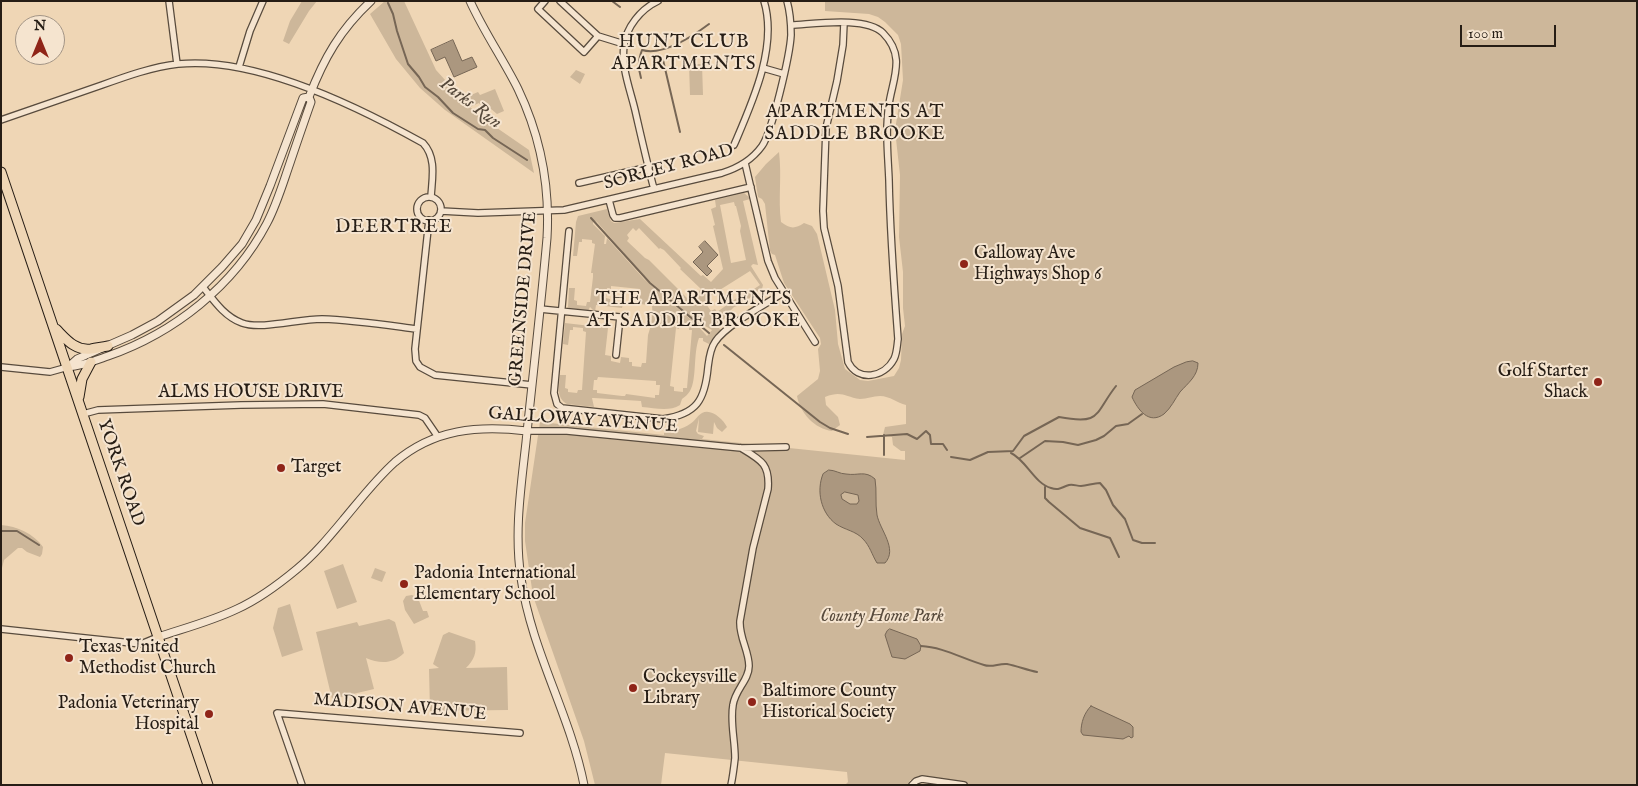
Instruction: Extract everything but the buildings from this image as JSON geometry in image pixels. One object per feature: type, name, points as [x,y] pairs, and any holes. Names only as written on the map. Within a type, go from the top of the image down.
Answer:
[{"type":"main road","name":"YORK ROAD","points":[[1,172],[208,785]]},
{"type":"main road","points":[[54,327],[70,344],[77,347],[90,349],[108,346]]},
{"type":"main road","points":[[79,400],[82,379],[91,362]]},
{"type":"street","points":[[169,1],[177,64]]},
{"type":"street","points":[[238,67],[250,31],[263,1]]},
{"type":"street","points":[[1,367],[50,372],[91,362],[152,338],[210,296],[239,265],[253,247],[268,222],[311,102],[310,93],[325,59],[347,25],[371,1]]},
{"type":"street","name":"GREENSIDE DRIVE","points":[[470,1],[517,88],[529,115],[541,156],[548,211],[547,238],[518,534],[519,568],[522,589],[536,638],[576,751],[584,785]]},
{"type":"street","points":[[545,1],[538,9],[584,52],[598,36]]},
{"type":"street","points":[[560,1],[598,36],[624,44]]},
{"type":"street","points":[[654,189],[626,75],[624,44],[634,20],[642,10],[658,1]]},
{"type":"street","points":[[734,144],[753,100],[762,68],[768,36],[764,1]]},
{"type":"street","name":"SORLEY ROAD","points":[[441,211],[478,213],[564,210],[722,173],[745,163],[763,145],[769,131],[784,74],[791,25],[787,1]]},
{"type":"street","points":[[791,25],[844,23],[868,24],[882,32],[892,45],[897,63],[897,72],[888,106],[887,133],[890,229],[898,339],[897,350],[890,365],[877,374],[870,375],[857,372],[851,368],[848,362],[838,286],[823,220],[826,128],[837,81],[843,45],[844,23]]},
{"type":"street","points":[[1,120],[143,71],[177,64],[209,63],[238,67],[265,74],[366,114],[423,144],[431,153],[432,159],[431,197]]},
{"type":"street","points":[[762,68],[784,74]]},
{"type":"street","points":[[68,367],[77,359],[158,321],[184,303],[203,287],[238,249],[251,229],[263,203],[303,98],[310,93]]},
{"type":"street","points":[[745,163],[768,261],[783,293],[815,342]]},
{"type":"street","points":[[579,183],[649,168]]},
{"type":"street","points":[[609,200],[613,215],[615,218],[620,218],[751,188]]},
{"type":"street","points":[[431,197],[438,201],[441,211],[437,217],[429,220],[420,216],[419,203],[422,199],[431,197]]},
{"type":"street","points":[[429,220],[415,349],[416,361],[420,367],[435,375],[532,385]]},
{"type":"street","points":[[569,231],[554,393],[557,404],[562,408],[663,419],[684,413],[698,402],[703,395],[710,355],[716,341],[729,328],[783,293]]},
{"type":"street","points":[[203,287],[226,314],[251,326],[323,319],[417,329]]},
{"type":"street","points":[[540,310],[620,317],[616,355]]},
{"type":"street","name":"ALMS HOUSE DRIVE","points":[[83,414],[98,410],[249,404],[323,404],[419,415],[425,418],[438,437]]},
{"type":"street","name":"GALLOWAY AVENUE","points":[[1,629],[140,644],[239,608],[298,568],[322,545],[381,476],[406,453],[438,437],[469,429],[567,432],[741,448],[786,447]]},
{"type":"street","points":[[732,785],[735,759],[732,720],[733,706],[735,694],[748,673],[749,666],[740,621],[753,548],[769,481],[768,470],[761,461],[741,448]]},
{"type":"street","name":"MADISON AVENUE","points":[[302,785],[277,713],[520,733]]},
{"type":"street","points":[[912,785],[922,779],[964,785]]},
{"type":"green space","points":[[302,1],[317,1],[289,44],[283,41],[290,21]]},
{"type":"green space","points":[[385,1],[404,1],[436,70],[465,102],[464,98],[478,92],[480,95],[495,89],[504,111],[497,114],[491,109],[484,110],[479,103],[470,107],[529,150],[534,173],[445,110],[420,88],[396,59],[370,14]]},
{"type":"green space","name":"County Home Park","points":[[1637,1],[1637,785],[953,785],[910,780],[908,785],[845,785],[848,782],[847,772],[665,753],[661,785],[595,785],[584,741],[533,596],[525,541],[525,523],[540,422],[664,435],[664,433],[687,426],[702,413],[709,412],[720,418],[727,427],[722,432],[714,422],[713,434],[698,432],[699,418],[696,431],[704,436],[702,439],[905,460],[905,451],[901,451],[893,445],[892,437],[883,435],[885,427],[906,424],[906,405],[884,396],[860,399],[836,394],[825,397],[826,405],[838,417],[840,425],[832,431],[814,424],[801,408],[797,396],[818,379],[820,371],[818,349],[821,344],[820,338],[784,283],[775,255],[770,251],[765,204],[758,197],[755,177],[779,152],[781,222],[792,227],[804,223],[812,226],[817,234],[835,310],[838,344],[845,369],[860,380],[868,381],[894,376],[901,360],[902,334],[905,326],[903,272],[899,237],[900,175],[895,130],[903,80],[901,44],[898,35],[878,17],[869,14],[825,11],[825,2]]},
{"type":"green space","points":[[689,64],[702,64],[703,95],[690,95]]},
{"type":"green space","points":[[576,70],[585,74],[580,84],[570,77]]},
{"type":"green space","points":[[744,193],[750,198],[743,201],[758,265],[753,264],[751,266],[763,285],[762,289],[740,305],[734,307],[727,317],[716,325],[721,330],[709,344],[703,341],[703,338],[699,338],[692,386],[682,399],[680,405],[667,409],[657,409],[642,407],[641,401],[592,398],[594,407],[567,404],[561,398],[559,391],[560,375],[566,375],[565,388],[568,389],[568,392],[577,393],[578,390],[582,390],[586,332],[583,331],[583,328],[573,327],[573,330],[570,330],[568,345],[563,344],[565,323],[608,328],[605,355],[611,356],[611,361],[620,363],[621,357],[629,358],[632,366],[641,367],[642,363],[646,363],[648,335],[652,317],[652,305],[639,304],[640,289],[611,286],[611,289],[607,288],[606,298],[610,299],[610,302],[623,304],[622,308],[596,305],[595,312],[591,311],[593,310],[590,307],[588,311],[570,309],[568,307],[569,288],[575,288],[574,300],[577,301],[577,305],[586,306],[587,302],[590,302],[593,277],[593,273],[591,273],[595,244],[592,243],[592,240],[582,239],[582,242],[579,242],[577,256],[573,256],[578,216],[607,209],[611,221],[614,223],[640,219],[701,276],[703,275],[711,282],[723,269],[711,209],[716,207],[715,200]],"holes":[[[734,202],[736,206],[746,260],[731,263],[720,205]],[[593,220],[597,222],[636,267],[664,295],[695,320],[712,330],[707,336],[644,279],[607,238],[606,244],[604,244],[605,236],[593,224]],[[633,228],[636,231],[639,228],[659,249],[664,250],[701,289],[690,301],[627,241],[629,238],[627,235]],[[750,271],[760,285],[742,297],[741,295],[717,312],[715,309],[711,311],[706,304],[709,302],[707,298]],[[680,325],[689,326],[689,330],[692,330],[687,388],[683,388],[683,392],[674,391],[674,387],[670,386],[676,328],[679,329]],[[598,377],[656,381],[656,385],[660,385],[659,395],[655,395],[655,398],[597,393],[597,390],[593,390],[594,380],[597,380]]]},
{"type":"green space","points":[[1,525],[19,529],[35,538],[43,547],[40,557],[22,548],[18,548],[4,560],[1,572]]},
{"type":"green space","points":[[343,564],[357,602],[337,609],[324,571]]},
{"type":"green space","points":[[375,568],[386,572],[382,582],[371,578]]},
{"type":"green space","points":[[412,595],[418,598],[423,611],[427,611],[429,617],[414,624],[405,610],[403,601],[406,596]]},
{"type":"green space","points":[[290,604],[303,650],[282,657],[273,628],[278,608]]},
{"type":"green space","points":[[389,619],[395,622],[404,653],[400,657],[386,662],[366,658],[374,689],[332,699],[316,632],[357,622],[359,626]]},
{"type":"green space","points":[[449,632],[475,641],[476,649],[474,656],[466,668],[507,667],[508,710],[430,711],[429,669],[439,668],[433,664],[443,635]]},
{"type":"shaded area","points":[[453,40],[462,61],[472,57],[477,67],[454,77],[445,57],[436,61],[431,50]]},
{"type":"shaded area","points":[[705,241],[718,255],[707,266],[712,271],[707,276],[693,262],[703,252],[699,247]]},
{"type":"shaded area","points":[[1193,361],[1198,363],[1194,376],[1164,414],[1154,418],[1149,417],[1137,407],[1132,397],[1135,390],[1174,367]]},
{"type":"shaded area","points":[[831,470],[844,474],[865,474],[875,479],[877,515],[890,552],[889,558],[885,563],[877,563],[863,539],[836,524],[827,514],[823,508],[820,494],[823,474]],"holes":[[[845,492],[858,495],[859,501],[857,504],[850,504],[842,499],[841,495]]]},
{"type":"shaded area","points":[[890,629],[917,639],[921,646],[920,651],[905,659],[892,657],[885,635]]},
{"type":"shaded area","points":[[1091,706],[1130,724],[1133,727],[1133,737],[1129,736],[1123,739],[1083,735],[1081,732],[1082,722]]},
{"type":"waterway","points":[[612,1],[620,7]]},
{"type":"waterway","name":"Parks Run","points":[[388,3],[408,64],[425,87],[438,97],[453,113],[478,129],[485,130],[493,138],[527,160]]},
{"type":"waterway","points":[[641,78],[639,64],[642,50],[650,51],[668,48],[695,34],[709,24]]},
{"type":"waterway","points":[[663,60],[680,132]]},
{"type":"waterway","name":"Parks Run","points":[[591,218],[650,283],[709,333]]},
{"type":"waterway","name":"Parks Run","points":[[724,345],[820,422],[830,428],[848,434]]},
{"type":"waterway","points":[[951,457],[970,460],[988,452],[1013,451],[1024,436],[1059,417],[1073,419],[1090,418],[1100,410],[1116,386]]},
{"type":"waterway","points":[[1020,458],[1045,441],[1078,445],[1096,440],[1116,426],[1128,424],[1142,414]]},
{"type":"waterway","points":[[867,437],[907,434],[917,439],[926,431],[930,435],[931,444],[943,444],[947,450]]},
{"type":"waterway","points":[[884,435],[884,455]]},
{"type":"waterway","points":[[1011,453],[1045,486],[1058,489],[1070,485],[1083,486],[1100,483],[1106,490],[1113,505],[1125,519],[1133,540],[1142,543],[1155,543]]},
{"type":"waterway","points":[[1045,487],[1045,498],[1049,502],[1080,528],[1110,538],[1119,557]]},
{"type":"waterway","points":[[1,531],[17,531],[39,545]]},
{"type":"waterway","points":[[921,646],[945,651],[987,666],[1007,664],[1037,672]]},
{"type":"place","name":"Galloway Ave Highways Shop 6","points":[[964,264]]},
{"type":"place","name":"Golf Starter Shack","points":[[1598,382]]},
{"type":"place","name":"Target","points":[[281,468]]},
{"type":"place","name":"Padonia International Elementary School","points":[[404,584]]},
{"type":"place","name":"Texas United Methodist Church","points":[[69,658]]},
{"type":"place","name":"Cockeysville Library","points":[[633,688]]},
{"type":"place","name":"Baltimore County Historical Society","points":[[752,702]]},
{"type":"place","name":"Padonia Veterinary Hospital","points":[[209,714]]},
{"type":"district","name":"HUNT CLUB APARTMENTS","points":[[684,54]]},
{"type":"district","name":"APARTMENTS AT SADDLE BROOKE","points":[[855,124]]},
{"type":"district","name":"DEERTREE","points":[[394,228]]},
{"type":"district","name":"THE APARTMENTS AT SADDLE BROOKE","points":[[694,311]]}]
